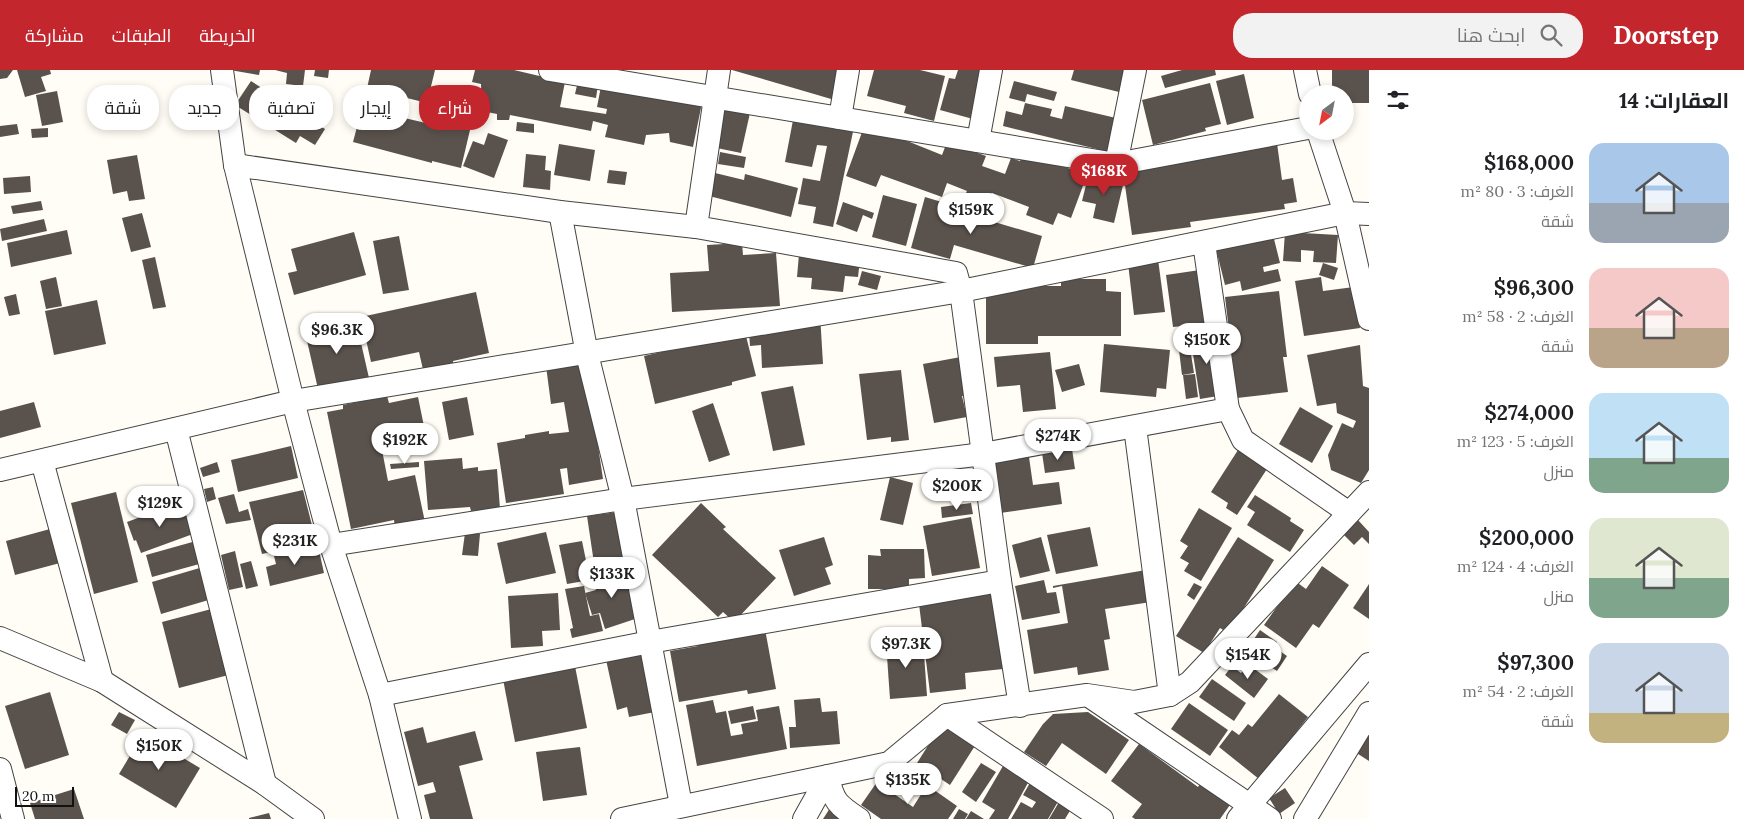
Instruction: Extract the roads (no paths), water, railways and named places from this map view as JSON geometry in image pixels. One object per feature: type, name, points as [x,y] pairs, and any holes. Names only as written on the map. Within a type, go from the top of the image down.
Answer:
[{"type":"street","points":[[222,70],[235,165],[293,401],[331,545],[380,695],[410,819]]},
{"type":"street","points":[[550,70],[1116,164],[1299,130]]},
{"type":"street","points":[[696,227],[719,70]]},
{"type":"street","points":[[840,118],[848,70]]},
{"type":"street","points":[[978,141],[991,70]]},
{"type":"street","points":[[1116,164],[1134,70]]},
{"type":"street","points":[[1305,70],[1308,85]]},
{"type":"street","points":[[1321,140],[1345,213],[1369,319]]},
{"type":"street","points":[[235,165],[560,212],[696,227],[956,274],[961,291],[1000,582],[1020,706]]},
{"type":"street","points":[[560,212],[587,354],[623,499],[681,805]]},
{"type":"street","points":[[0,470],[293,401],[961,291],[1345,213],[1369,214]]},
{"type":"street","points":[[1204,243],[1228,409],[1243,440],[1349,513]]},
{"type":"street","points":[[331,545],[623,499],[983,454],[1228,409]]},
{"type":"street","points":[[1135,427],[1170,695]]},
{"type":"street","points":[[176,429],[265,784]]},
{"type":"street","points":[[42,461],[102,681]]},
{"type":"street","points":[[622,819],[681,805],[889,763],[947,715],[1020,706],[1087,694],[1134,702],[1170,695],[1190,682],[1369,492]]},
{"type":"street","points":[[380,695],[650,642],[1000,582]]},
{"type":"street","points":[[0,638],[102,681],[265,784],[314,819]]},
{"type":"street","points":[[1244,812],[1369,664]]},
{"type":"street","points":[[1087,694],[1244,812],[1270,819]]},
{"type":"street","points":[[1305,819],[1369,712]]},
{"type":"street","points":[[947,715],[1102,819]]},
{"type":"street","points":[[0,769],[13,819]]},
{"type":"street","points":[[804,819],[828,776]]},
{"type":"street","points":[[828,776],[831,795],[838,804],[859,819]]}]
